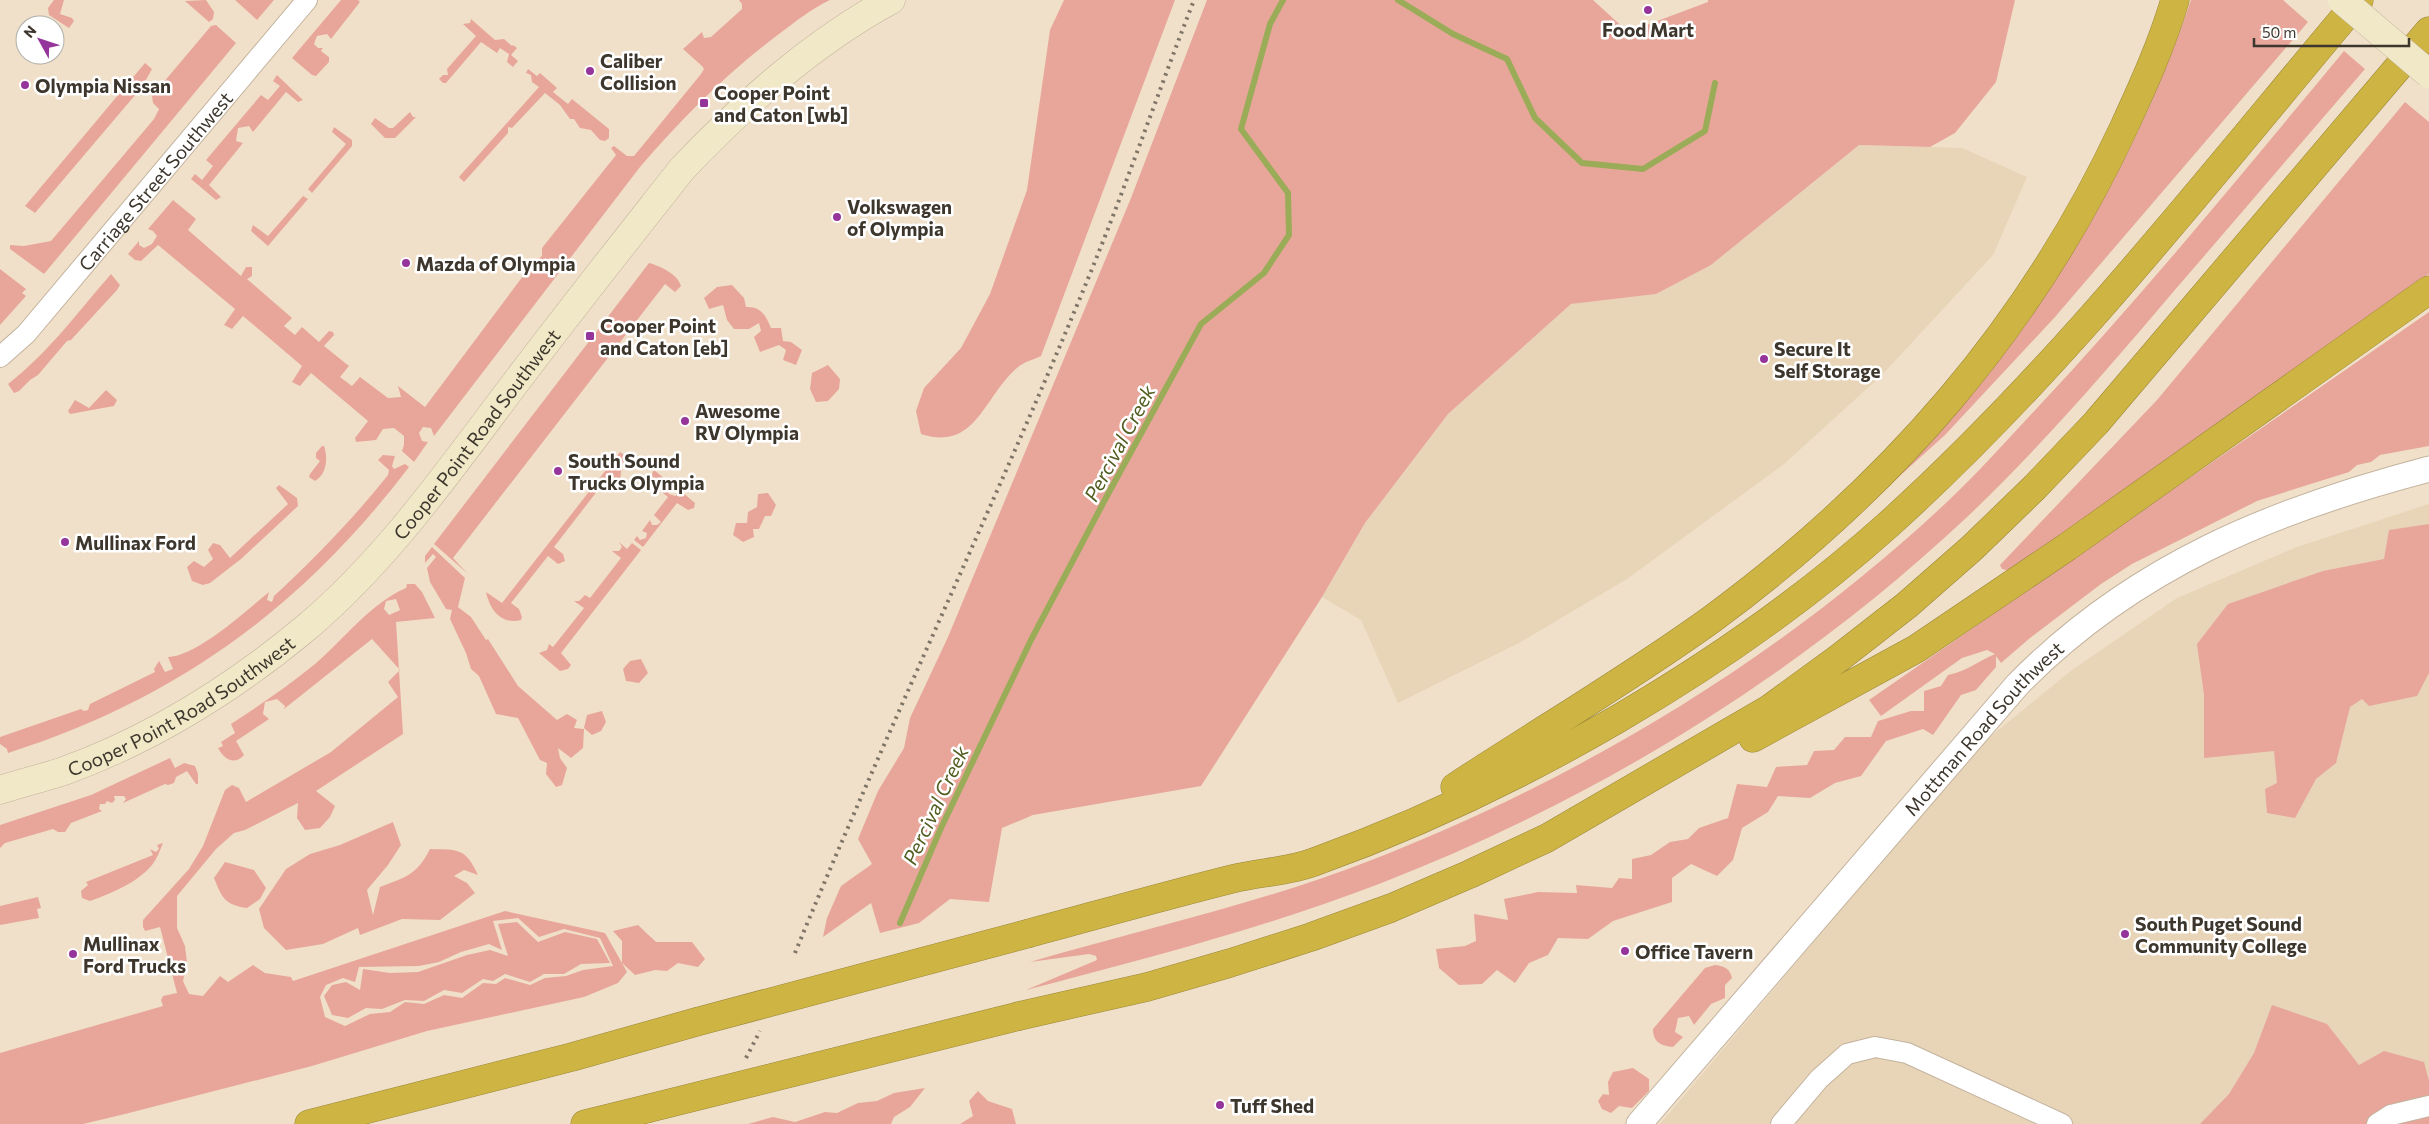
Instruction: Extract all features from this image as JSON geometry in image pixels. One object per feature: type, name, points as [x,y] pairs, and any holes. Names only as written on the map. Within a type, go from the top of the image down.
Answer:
[{"type":"highway","points":[[1377,838],[1555,722],[1642,668],[1713,618],[1828,523],[1929,425],[1975,372],[2015,318],[2077,220],[2133,109],[2160,45],[2175,0]]},
{"type":"highway","points":[[309,1124],[572,1057],[696,1022],[1236,878],[1308,865],[1377,838],[1478,792],[1556,753],[1646,701],[1721,654],[1807,591],[1886,526],[1974,441],[2074,335],[2359,0]]},
{"type":"highway","points":[[1547,838],[1769,709],[1899,611],[1972,548],[2035,487],[2096,423],[2429,31]]},
{"type":"highway","points":[[585,1124],[1018,1016],[1147,987],[1311,937],[1392,908],[1650,794],[1916,649],[2075,542],[2429,290]]},
{"type":"main road","name":"Cooper Point Road Southwest","points":[[0,790],[63,771],[153,731],[257,666],[308,626],[345,592],[423,505],[682,169],[717,132],[793,66],[841,30],[891,0]]},
{"type":"main road","points":[[2342,0],[2429,74]]},
{"type":"street","name":"Carriage Street Southwest","points":[[0,357],[26,334],[307,0]]},
{"type":"street","name":"Mottman Road Southwest","points":[[1639,1124],[2018,684],[2072,635],[2154,576],[2248,528],[2333,496],[2429,469]]},
{"type":"street","points":[[1781,1124],[1819,1079],[1847,1054],[1875,1047],[1907,1053],[2062,1124]]},
{"type":"street","points":[[2378,1124],[2391,1115],[2429,1106]]},
{"type":"shaded area","points":[[54,0],[64,0],[60,14],[63,15],[49,15],[48,8]]},
{"type":"shaded area","points":[[206,0],[214,12],[213,19],[209,22],[185,1]]},
{"type":"shaded area","points":[[235,0],[274,0],[257,20]]},
{"type":"shaded area","points":[[341,0],[358,0],[360,2],[331,39],[327,34],[317,36],[314,44],[318,48],[323,48],[321,51],[329,57],[329,62],[316,76],[312,75],[292,58]]},
{"type":"shaded area","points":[[739,0],[830,0],[797,20],[741,64],[656,149],[640,167],[434,436],[431,428],[423,427],[419,433],[422,441],[428,442],[414,462],[402,451],[404,436],[394,428],[383,429],[376,440],[356,442],[355,438],[368,421],[311,373],[300,386],[292,382],[302,366],[243,316],[232,329],[224,325],[235,309],[158,245],[141,261],[135,260],[128,254],[139,241],[139,245],[144,248],[152,244],[157,236],[148,229],[173,200],[196,219],[188,230],[241,276],[246,267],[252,267],[252,276],[247,279],[292,318],[284,326],[295,335],[302,327],[319,342],[329,331],[333,332],[334,335],[324,346],[349,366],[340,377],[352,386],[360,377],[388,398],[401,397],[398,386],[425,407],[532,264],[542,256],[542,248],[616,155],[611,148],[614,146],[627,156],[634,156],[701,74],[704,69],[702,66],[683,49],[702,32],[704,38],[711,37],[742,9],[742,4]]},
{"type":"shaded area","points":[[1064,0],[1175,0],[1041,356],[1019,366],[967,428],[955,435],[940,437],[921,434],[916,411],[924,388],[961,348],[990,294],[1027,190],[1050,30]]},
{"type":"shaded area","points":[[1207,0],[1593,0],[1628,32],[1708,2],[1708,0],[2015,0],[1996,82],[1955,133],[1930,147],[1859,145],[1711,265],[1656,294],[1571,304],[1448,414],[1365,523],[1322,597],[1201,786],[1033,815],[1002,828],[989,902],[950,899],[919,923],[880,933],[871,903],[823,937],[827,918],[841,886],[872,864],[858,839],[878,791],[904,748],[910,718],[948,637],[1131,198]]},
{"type":"shaded area","points":[[2191,0],[2283,0],[2308,22],[2055,317],[1945,435],[1893,482],[1988,373],[2030,316],[2069,258],[2137,134],[2165,69]]},
{"type":"shaded area","points":[[65,16],[72,18],[74,21],[69,28],[65,25]]},
{"type":"shaded area","points":[[471,19],[495,40],[504,39],[517,48],[511,55],[518,61],[513,67],[507,62],[509,54],[500,48],[497,53],[481,42],[446,83],[443,83],[439,79],[443,75],[448,75],[447,69],[476,36],[463,24],[470,23]]},
{"type":"shaded area","points":[[216,25],[236,43],[44,274],[10,249],[10,245],[24,246],[51,241],[154,119],[159,109],[153,103],[152,96],[211,26]]},
{"type":"shaded area","points":[[2344,51],[2365,69],[2124,350],[2020,465],[1965,519],[1900,577],[1832,631],[1762,682],[1689,730],[1614,774],[1538,814],[1459,851],[1379,884],[1292,915],[1160,954],[1026,990],[1097,960],[1096,956],[1089,954],[1030,962],[1285,890],[1369,861],[1448,828],[1525,792],[1601,753],[1747,663],[1883,559],[1970,479],[2117,320]]},
{"type":"shaded area","points":[[145,63],[152,69],[142,87],[35,213],[25,206]]},
{"type":"shaded area","points":[[528,69],[537,76],[540,73],[557,88],[553,92],[568,104],[572,99],[609,129],[609,138],[605,141],[600,140],[591,130],[580,128],[574,119],[570,119],[560,105],[545,93],[512,128],[508,127],[508,133],[464,182],[459,177],[539,87],[532,82],[531,75],[526,73]]},
{"type":"shaded area","points":[[277,75],[303,100],[298,102],[286,92],[253,132],[249,126],[238,128],[236,141],[243,143],[209,185],[221,197],[216,200],[191,179],[195,174],[202,180],[213,166],[206,160],[261,95],[268,100],[280,86],[273,81]]},
{"type":"shaded area","points":[[2405,102],[2429,122],[2429,274],[2147,478],[2010,571],[2002,569],[2000,565],[2157,400]]},
{"type":"shaded area","points":[[410,112],[413,117],[416,117],[395,138],[385,138],[371,124],[375,118],[389,128],[393,128]]},
{"type":"shaded area","points":[[334,127],[352,140],[352,146],[312,193],[308,189],[346,144],[332,132]]},
{"type":"shaded area","points":[[1859,145],[1962,148],[2027,177],[1993,255],[1881,376],[1784,464],[1627,579],[1519,643],[1398,703],[1361,620],[1322,597],[1365,523],[1448,414],[1571,304],[1656,294],[1711,265]]},
{"type":"shaded area","points":[[303,196],[308,199],[268,246],[251,231],[253,225],[268,236]]},
{"type":"shaded area","points":[[649,263],[663,268],[672,274],[681,286],[675,292],[665,284],[453,558],[467,573],[434,544]]},
{"type":"shaded area","points":[[0,269],[26,289],[22,293],[26,296],[0,325]]},
{"type":"shaded area","points":[[111,274],[120,285],[117,290],[71,340],[67,341],[38,375],[14,393],[8,384],[49,346]]},
{"type":"shaded area","points":[[732,285],[744,298],[746,307],[759,310],[765,316],[771,328],[781,328],[783,341],[791,342],[802,350],[796,365],[783,360],[786,350],[779,345],[760,352],[754,337],[761,331],[759,323],[749,329],[734,329],[727,320],[723,305],[709,309],[704,298],[717,287]]},
{"type":"shaded area","points":[[2429,312],[2429,446],[2380,455],[2371,462],[2357,465],[2349,472],[2257,501],[2132,564],[2101,584],[2030,638],[2001,663],[1996,656],[1996,667],[1976,690],[1961,695],[1933,735],[1923,729],[1886,741],[1861,776],[1835,783],[1810,798],[1778,796],[1768,812],[1742,828],[1733,860],[1717,876],[1691,864],[1672,878],[1672,902],[1613,921],[1588,939],[1558,938],[1548,955],[1529,963],[1515,983],[1497,970],[1482,984],[1459,985],[1439,968],[1436,949],[1465,946],[1476,941],[1474,914],[1508,920],[1504,899],[1538,892],[1577,893],[1576,885],[1612,888],[1619,878],[1632,879],[1632,859],[1651,855],[1670,842],[1688,839],[1699,828],[1728,818],[1737,784],[1767,787],[1776,767],[1807,765],[1814,751],[1834,750],[1845,737],[1871,737],[1878,721],[1911,711],[1924,711],[1924,691],[1941,686],[1948,675],[1966,669],[1995,654],[1987,650],[1962,658],[1881,716],[1869,700]]},
{"type":"shaded area","points":[[828,365],[840,379],[839,389],[828,401],[816,402],[810,389],[812,373]]},
{"type":"shaded area","points":[[106,390],[117,400],[114,406],[70,414],[68,411],[75,400],[89,408]]},
{"type":"shaded area","points":[[324,446],[326,465],[322,474],[315,481],[309,477],[320,461],[316,458],[316,453]]},
{"type":"shaded area","points":[[620,452],[635,463],[631,468],[622,462],[619,492],[605,481],[554,547],[563,554],[565,561],[558,564],[548,556],[511,603],[519,609],[522,617],[521,620],[514,621],[502,618],[490,605],[486,592],[502,603]]},
{"type":"shaded area","points":[[383,455],[395,456],[392,466],[394,469],[405,464],[409,467],[369,517],[326,562],[281,604],[234,641],[183,675],[128,705],[70,731],[8,753],[7,749],[0,744],[0,737],[81,709],[84,711],[88,710],[90,704],[155,672],[154,669],[159,661],[165,672],[173,669],[168,657],[180,655],[207,641],[269,592],[267,600],[272,602],[274,596],[333,538],[388,475],[389,470],[378,460]]},
{"type":"shaded area","points":[[654,470],[670,483],[667,489],[669,494],[675,496],[682,492],[695,503],[694,508],[688,510],[677,503],[643,547],[634,540],[637,536],[640,540],[646,538],[647,533],[642,531],[650,520],[652,525],[657,525],[661,522],[654,515],[668,497],[648,481]]},
{"type":"shaded area","points":[[279,485],[297,498],[298,506],[241,559],[210,583],[203,585],[192,581],[187,567],[194,561],[204,567],[213,559],[208,550],[213,543],[220,545],[230,558],[288,504],[276,488]]},
{"type":"shaded area","points":[[768,493],[776,505],[771,516],[765,516],[759,529],[753,529],[754,537],[743,542],[733,535],[736,523],[747,523],[748,512],[757,507],[758,494]]},
{"type":"shaded area","name":"South Puget Sound Community College","points":[[2429,504],[2429,1124],[1660,1124],[1980,745],[2072,670],[2177,598],[2297,547]]},
{"type":"shaded area","points":[[2429,524],[2429,673],[2417,696],[2369,706],[2362,699],[2350,707],[2336,763],[2316,779],[2295,818],[2267,813],[2265,789],[2277,783],[2274,751],[2204,758],[2204,695],[2197,644],[2228,604],[2323,571],[2384,559],[2389,530]]},
{"type":"shaded area","points":[[619,542],[627,549],[632,543],[641,550],[561,653],[571,665],[568,669],[560,671],[539,653],[547,650],[549,644],[553,647],[584,608],[574,601],[579,601],[585,595],[590,598],[621,558],[612,551],[619,551],[622,547]]},
{"type":"shaded area","points":[[432,547],[465,578],[458,607],[471,617],[486,640],[488,639],[518,686],[557,720],[567,714],[577,720],[574,728],[584,729],[583,748],[571,758],[558,748],[560,758],[567,768],[562,785],[556,787],[546,774],[547,763],[540,760],[518,718],[496,714],[479,676],[471,669],[466,653],[450,619],[452,610],[446,609],[430,582],[427,568],[436,557],[433,554],[425,563],[425,556]]},
{"type":"shaded area","points":[[407,584],[415,584],[422,592],[435,618],[396,622],[399,669],[372,639],[284,709],[285,706],[277,699],[265,702],[263,714],[269,719],[236,741],[244,755],[240,758],[233,761],[226,758],[220,752],[218,748],[223,746],[221,742],[235,733],[231,724],[315,664],[369,612],[406,588]],"holes":[[[396,599],[400,610],[389,615],[384,609],[386,601]]]},
{"type":"shaded area","points":[[641,659],[648,673],[639,683],[626,681],[623,669],[630,661]]},
{"type":"shaded area","points":[[399,671],[403,734],[316,791],[335,806],[330,817],[320,828],[305,830],[297,818],[298,803],[245,830],[234,833],[216,849],[177,896],[177,928],[185,946],[187,963],[183,981],[189,994],[203,996],[220,976],[228,982],[253,965],[265,973],[291,977],[293,981],[505,911],[605,933],[627,972],[618,983],[584,997],[427,1031],[312,1066],[83,1124],[0,1124],[0,1053],[163,1006],[161,1000],[163,996],[177,993],[160,927],[145,931],[143,920],[189,869],[203,846],[225,790],[232,785],[239,788],[246,802],[331,752],[398,697],[388,682]],"holes":[[[518,918],[539,937],[564,929],[600,938],[613,966],[583,970],[566,976],[545,978],[530,985],[505,978],[496,984],[483,983],[462,998],[444,995],[424,1004],[405,1002],[390,1012],[370,1014],[345,1026],[325,1017],[320,997],[326,985],[343,978],[355,982],[359,967],[419,966],[439,962],[461,952],[489,944],[502,950],[493,921]]]},
{"type":"shaded area","points":[[602,711],[606,722],[601,731],[592,735],[584,728],[587,715]]},
{"type":"shaded area","points":[[170,758],[175,768],[184,763],[195,766],[198,774],[198,784],[196,784],[187,771],[176,777],[174,783],[165,784],[123,803],[126,799],[124,796],[114,796],[115,800],[112,803],[107,801],[105,804],[100,804],[99,809],[102,811],[71,823],[65,832],[58,832],[53,829],[5,843],[0,848],[0,825],[91,795]]},
{"type":"shaded area","points":[[393,822],[401,845],[388,865],[367,890],[373,915],[380,887],[410,874],[425,858],[430,849],[454,850],[469,859],[478,875],[464,870],[454,876],[467,883],[475,893],[440,920],[402,919],[360,935],[358,928],[323,944],[286,950],[264,928],[259,909],[286,869],[310,854],[340,845]]},
{"type":"shaded area","points":[[163,843],[152,865],[132,882],[90,901],[82,898],[81,891],[88,885],[86,882],[153,855],[150,849],[156,852],[159,849],[157,845]]},
{"type":"shaded area","points":[[225,862],[254,870],[266,888],[260,899],[247,908],[229,902],[219,891],[214,878]]},
{"type":"shaded area","points":[[38,897],[41,908],[37,909],[39,918],[0,925],[0,906]]},
{"type":"shaded area","points":[[517,922],[538,942],[565,932],[597,939],[610,963],[581,964],[564,974],[544,974],[530,982],[505,974],[493,981],[483,979],[462,993],[444,990],[424,1001],[405,1000],[382,1009],[366,1008],[348,1018],[332,1015],[324,996],[332,985],[346,982],[360,990],[363,969],[390,973],[418,972],[467,955],[490,950],[508,956],[498,924]]},
{"type":"shaded area","points":[[638,925],[656,942],[692,942],[705,959],[698,967],[678,963],[667,971],[655,970],[635,975],[622,963],[622,941],[613,931]]},
{"type":"shaded area","points":[[1715,965],[1726,968],[1732,978],[1725,985],[1725,998],[1711,1004],[1694,1025],[1689,1016],[1678,1018],[1675,1032],[1683,1037],[1673,1047],[1665,1046],[1658,1042],[1654,1037],[1653,1029],[1705,968]]},
{"type":"shaded area","points":[[2272,1005],[2327,1024],[2359,1065],[2384,1051],[2424,1062],[2429,1081],[2429,1124],[2200,1124],[2229,1094],[2254,1053]]},
{"type":"shaded area","points":[[1633,1068],[1649,1079],[1649,1091],[1632,1108],[1619,1106],[1611,1113],[1602,1109],[1598,1101],[1603,1094],[1609,1095],[1608,1082],[1613,1072]]},
{"type":"shaded area","points":[[925,1088],[910,1107],[894,1117],[891,1124],[748,1124],[773,1117],[795,1122],[825,1112],[837,1113],[858,1103],[877,1101],[894,1093]]},
{"type":"shaded area","points":[[978,1091],[988,1101],[1012,1109],[1016,1124],[960,1124],[973,1116],[969,1101]]},
{"type":"waterway","name":"Percival Creek","points":[[900,923],[941,828],[1031,640],[1201,324],[1264,273],[1289,235],[1288,193],[1241,129],[1270,24],[1283,0]]},
{"type":"waterway","points":[[1398,0],[1453,34],[1507,59],[1535,118],[1582,163],[1643,169],[1705,131],[1715,83]]},
{"type":"railway","points":[[795,953],[866,786],[1050,370],[1113,215],[1194,0]]},
{"type":"railway","points":[[746,1058],[760,1031]]},
{"type":"place","name":"Food Mart","points":[[1648,10]]},
{"type":"place","name":"Caliber Collision","points":[[590,71]]},
{"type":"place","name":"Olympia Nissan","points":[[25,85]]},
{"type":"place","name":"Cooper Point and Caton [wb]","points":[[704,103]]},
{"type":"place","name":"Volkswagen of Olympia","points":[[837,217]]},
{"type":"place","name":"Mazda of Olympia","points":[[406,263]]},
{"type":"place","name":"Cooper Point and Caton [eb]","points":[[590,336]]},
{"type":"place","name":"Secure It Self Storage","points":[[1764,359]]},
{"type":"place","name":"Awesome RV Olympia","points":[[685,421]]},
{"type":"place","name":"South Sound Trucks Olympia","points":[[558,471]]},
{"type":"place","name":"Mullinax Ford","points":[[65,542]]},
{"type":"place","name":"South Puget Sound Community College","points":[[2125,934]]},
{"type":"place","name":"Office Tavern","points":[[1625,951]]},
{"type":"place","name":"Mullinax Ford Trucks","points":[[73,954]]},
{"type":"place","name":"Tuff Shed","points":[[1220,1105]]}]
